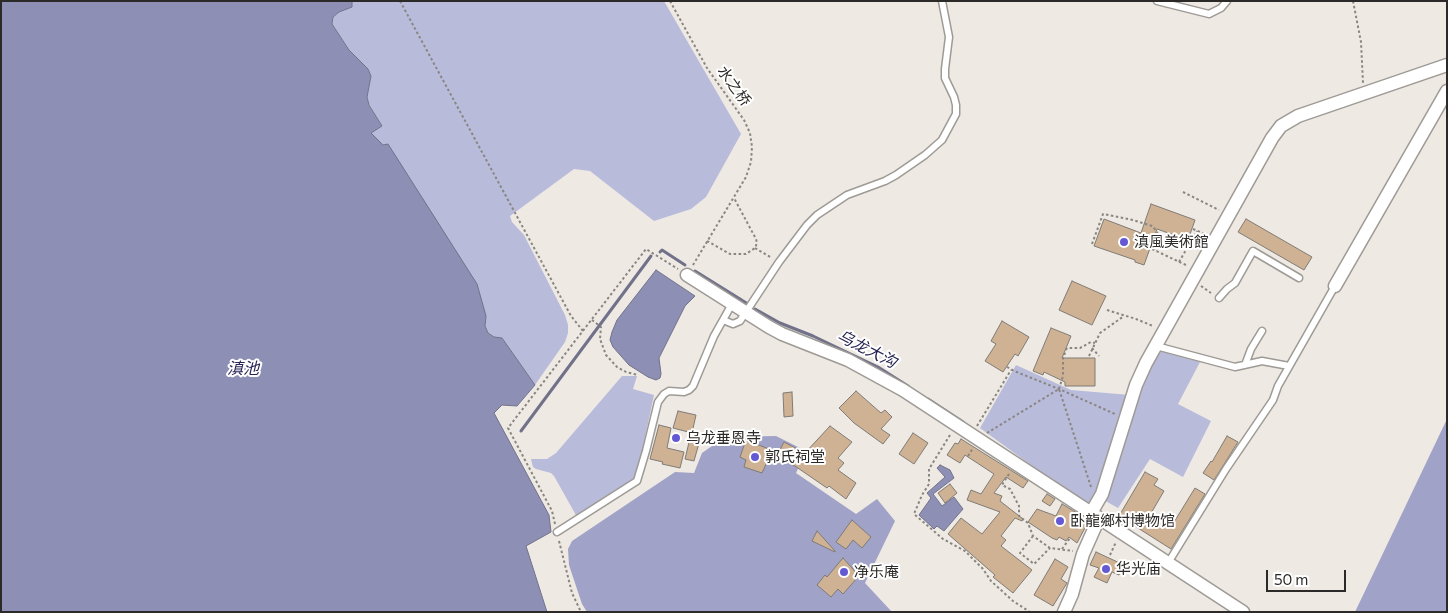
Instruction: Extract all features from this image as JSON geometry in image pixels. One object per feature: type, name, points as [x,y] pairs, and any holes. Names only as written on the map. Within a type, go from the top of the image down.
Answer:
[{"type":"street","points":[[1064,612],[1072,594],[1136,385],[1146,363],[1272,138],[1281,126],[1298,116],[1447,65]]},
{"type":"street","points":[[1335,286],[1447,91]]},
{"type":"street","points":[[686,275],[782,334],[848,360],[876,374],[955,424],[978,433],[1096,512],[1121,532],[1243,612]]},
{"type":"lane","points":[[723,320],[729,324],[737,324],[747,314],[779,262],[817,215],[846,195],[896,175],[930,152],[942,140],[956,114],[956,105],[946,78],[945,69],[949,37],[942,1]]},
{"type":"lane","points":[[1157,1],[1209,14],[1222,8],[1227,1]]},
{"type":"lane","points":[[1219,298],[1236,283],[1253,251],[1299,278]]},
{"type":"lane","points":[[1168,563],[1226,468],[1273,400],[1278,386],[1335,286]]},
{"type":"lane","points":[[557,532],[637,481],[660,397],[669,391],[684,392],[693,386],[714,336],[732,304]]},
{"type":"lane","points":[[1245,365],[1251,349],[1262,331]]},
{"type":"lane","points":[[1156,346],[1235,367],[1262,361],[1290,366]]},
{"type":"path","points":[[400,1],[571,316],[583,331]]},
{"type":"path","name":"水之桥","points":[[670,1],[707,68],[740,113],[747,126],[752,147],[752,157],[748,171],[686,275]]},
{"type":"path","points":[[1353,1],[1361,42],[1363,84],[1367,92]]},
{"type":"path","points":[[1183,192],[1229,216]]},
{"type":"path","points":[[706,241],[730,254],[746,254],[755,248],[756,240],[733,197]]},
{"type":"path","points":[[1092,244],[1102,214],[1152,226],[1160,237],[1157,251]]},
{"type":"path","points":[[1180,262],[1197,231]]},
{"type":"path","points":[[755,248],[779,262]]},
{"type":"path","points":[[581,612],[572,593],[552,511],[508,428],[646,249],[686,275]]},
{"type":"path","points":[[1152,249],[1198,272]]},
{"type":"path","points":[[1108,310],[1125,315],[1164,332]]},
{"type":"path","points":[[1089,356],[1100,333],[1125,315]]},
{"type":"path","points":[[592,320],[602,327],[600,339],[606,355],[618,367],[626,372],[638,375]]},
{"type":"path","points":[[1095,342],[1080,348],[1067,348],[1063,358],[1063,376],[1059,389],[1096,512]]},
{"type":"path","points":[[1092,348],[1099,356]]},
{"type":"path","points":[[1007,367],[1126,418]]},
{"type":"path","points":[[978,433],[1011,370]]},
{"type":"path","points":[[978,433],[1059,389]]},
{"type":"path","points":[[955,424],[950,437],[929,469],[929,484],[914,514],[943,539],[965,552],[983,569],[991,581],[1030,612]]},
{"type":"path","points":[[1002,484],[1010,489],[1019,506],[1019,516],[1028,523],[1033,536],[1050,548],[1083,554]]},
{"type":"path","points":[[1110,555],[1121,532]]},
{"type":"path","points":[[1033,536],[1020,553],[1034,564],[1050,548]]},
{"type":"path","points":[[1062,550],[1070,538]]},
{"type":"shaded area","points":[[352,1],[664,1],[741,134],[706,197],[691,209],[654,221],[590,171],[574,169],[510,216],[512,222],[524,235],[565,315],[568,325],[565,342],[535,385],[502,338],[494,337],[488,333],[485,326],[486,316],[388,144],[383,145],[371,133],[382,126],[367,97],[371,76],[368,69],[349,50],[332,24],[333,17],[351,7]]},
{"type":"shaded area","points":[[1160,351],[1200,362],[1178,404],[1211,421],[1183,477],[1150,459],[1118,508],[1102,499],[1148,366]]},
{"type":"shaded area","points":[[1016,365],[1071,390],[1130,395],[1090,508],[980,428]]},
{"type":"shaded area","points":[[622,376],[637,376],[633,389],[654,395],[637,475],[632,482],[577,517],[554,476],[551,473],[533,467],[531,459],[547,459],[556,453]]},
{"type":"shaded area","points":[[1447,419],[1447,612],[1355,612]]},
{"type":"shaded area","points":[[776,436],[806,451],[796,473],[856,514],[877,499],[895,521],[865,583],[892,612],[587,612],[582,604],[569,565],[568,549],[572,541],[675,472],[694,473],[702,453],[725,437]]},
{"type":"water","name":"滇池","points":[[1,1],[352,1],[352,7],[339,12],[333,17],[332,24],[349,50],[368,69],[371,76],[367,97],[369,105],[382,126],[371,133],[383,145],[388,144],[477,284],[486,316],[485,326],[488,333],[494,337],[502,338],[535,385],[517,406],[502,405],[494,413],[549,515],[551,532],[526,546],[547,612],[1,612]]},
{"type":"water","points":[[656,270],[695,296],[685,306],[659,358],[661,374],[660,378],[656,380],[629,365],[613,347],[610,340],[617,320]]},
{"type":"water","points":[[940,465],[950,470],[954,478],[933,494],[942,506],[954,497],[963,509],[944,531],[937,526],[934,529],[919,515],[931,498],[927,493],[945,477],[937,468]]},
{"type":"building","points":[[1151,204],[1195,220],[1188,240],[1157,229],[1144,265],[1094,246],[1104,219],[1141,233]]},
{"type":"building","points":[[1246,219],[1312,257],[1304,270],[1238,232]]},
{"type":"building","points":[[1072,281],[1106,296],[1092,325],[1059,310]]},
{"type":"building","points":[[1002,321],[1029,337],[1018,356],[1015,354],[1003,372],[985,361],[996,344],[991,341]]},
{"type":"building","points":[[1051,328],[1071,336],[1062,358],[1095,358],[1095,386],[1065,386],[1065,382],[1044,372],[1043,375],[1033,371]]},
{"type":"building","points":[[856,391],[881,413],[885,410],[892,417],[881,429],[890,435],[883,444],[854,423],[839,408]]},
{"type":"building","points":[[792,392],[793,416],[784,417],[783,393]]},
{"type":"building","points":[[678,411],[696,415],[692,433],[673,428]]},
{"type":"building","points":[[659,425],[671,428],[667,448],[684,452],[680,468],[650,459]]},
{"type":"building","points":[[830,426],[852,442],[838,458],[844,463],[838,470],[856,483],[846,499],[829,486],[827,488],[789,462],[776,457],[784,442],[805,453]]},
{"type":"building","points":[[913,433],[928,443],[914,464],[899,454]]},
{"type":"building","points":[[691,434],[701,436],[694,461],[685,459]]},
{"type":"building","points":[[1227,436],[1238,442],[1214,480],[1203,473],[1212,462]]},
{"type":"building","points":[[961,439],[1028,481],[1023,488],[1006,477],[994,493],[1002,496],[1000,501],[1023,519],[1022,521],[1015,518],[1001,536],[1006,540],[1001,546],[1032,570],[1013,593],[993,577],[995,575],[948,534],[961,518],[982,534],[1000,512],[967,500],[971,490],[981,494],[994,474],[965,455],[960,463],[947,455],[955,443],[958,444]]},
{"type":"building","name":"郭氏祠堂","points":[[746,440],[774,451],[770,463],[767,462],[762,473],[744,467],[746,460],[740,457]]},
{"type":"building","points":[[1145,472],[1158,479],[1154,485],[1164,491],[1150,515],[1171,527],[1195,488],[1205,494],[1171,549],[1119,516]]},
{"type":"building","points":[[950,484],[957,493],[945,503],[938,493]]},
{"type":"building","points":[[1047,494],[1055,499],[1050,506],[1042,501]]},
{"type":"building","points":[[1062,504],[1082,516],[1080,519],[1087,524],[1077,543],[1069,537],[1066,541],[1059,537],[1057,540],[1052,538],[1028,522],[1037,509],[1056,516]]},
{"type":"building","points":[[852,520],[871,537],[862,548],[853,540],[846,549],[836,542]]},
{"type":"building","points":[[817,531],[835,551],[835,552],[812,541]]},
{"type":"building","name":"华光庙","points":[[1096,552],[1124,565],[1119,575],[1112,572],[1107,583],[1094,577],[1099,568],[1090,565]]},
{"type":"building","points":[[843,558],[859,576],[843,594],[838,589],[831,597],[817,585],[825,575],[827,577]]},
{"type":"building","points":[[1055,559],[1068,567],[1061,579],[1067,583],[1053,606],[1034,595]]},
{"type":"waterway","name":"乌龙大沟","points":[[660,252],[662,250],[685,265]]},
{"type":"waterway","name":"乌龙大沟","points":[[521,431],[651,256]]},
{"type":"waterway","name":"乌龙大沟","points":[[695,271],[748,304]]},
{"type":"waterway","name":"乌龙大沟","points":[[755,309],[780,323],[813,336],[878,367],[908,386]]},
{"type":"waterway","name":"乌龙大沟","points":[[928,399],[963,422]]},
{"type":"place","name":"滇風美術館","points":[[1124,242]]},
{"type":"place","name":"乌龙垂恩寺","points":[[676,438]]},
{"type":"place","name":"郭氏祠堂","points":[[755,457]]},
{"type":"place","name":"卧龍鄉村博物馆","points":[[1060,521]]},
{"type":"place","name":"华光庙","points":[[1106,569]]},
{"type":"place","name":"净乐庵","points":[[844,572]]}]
